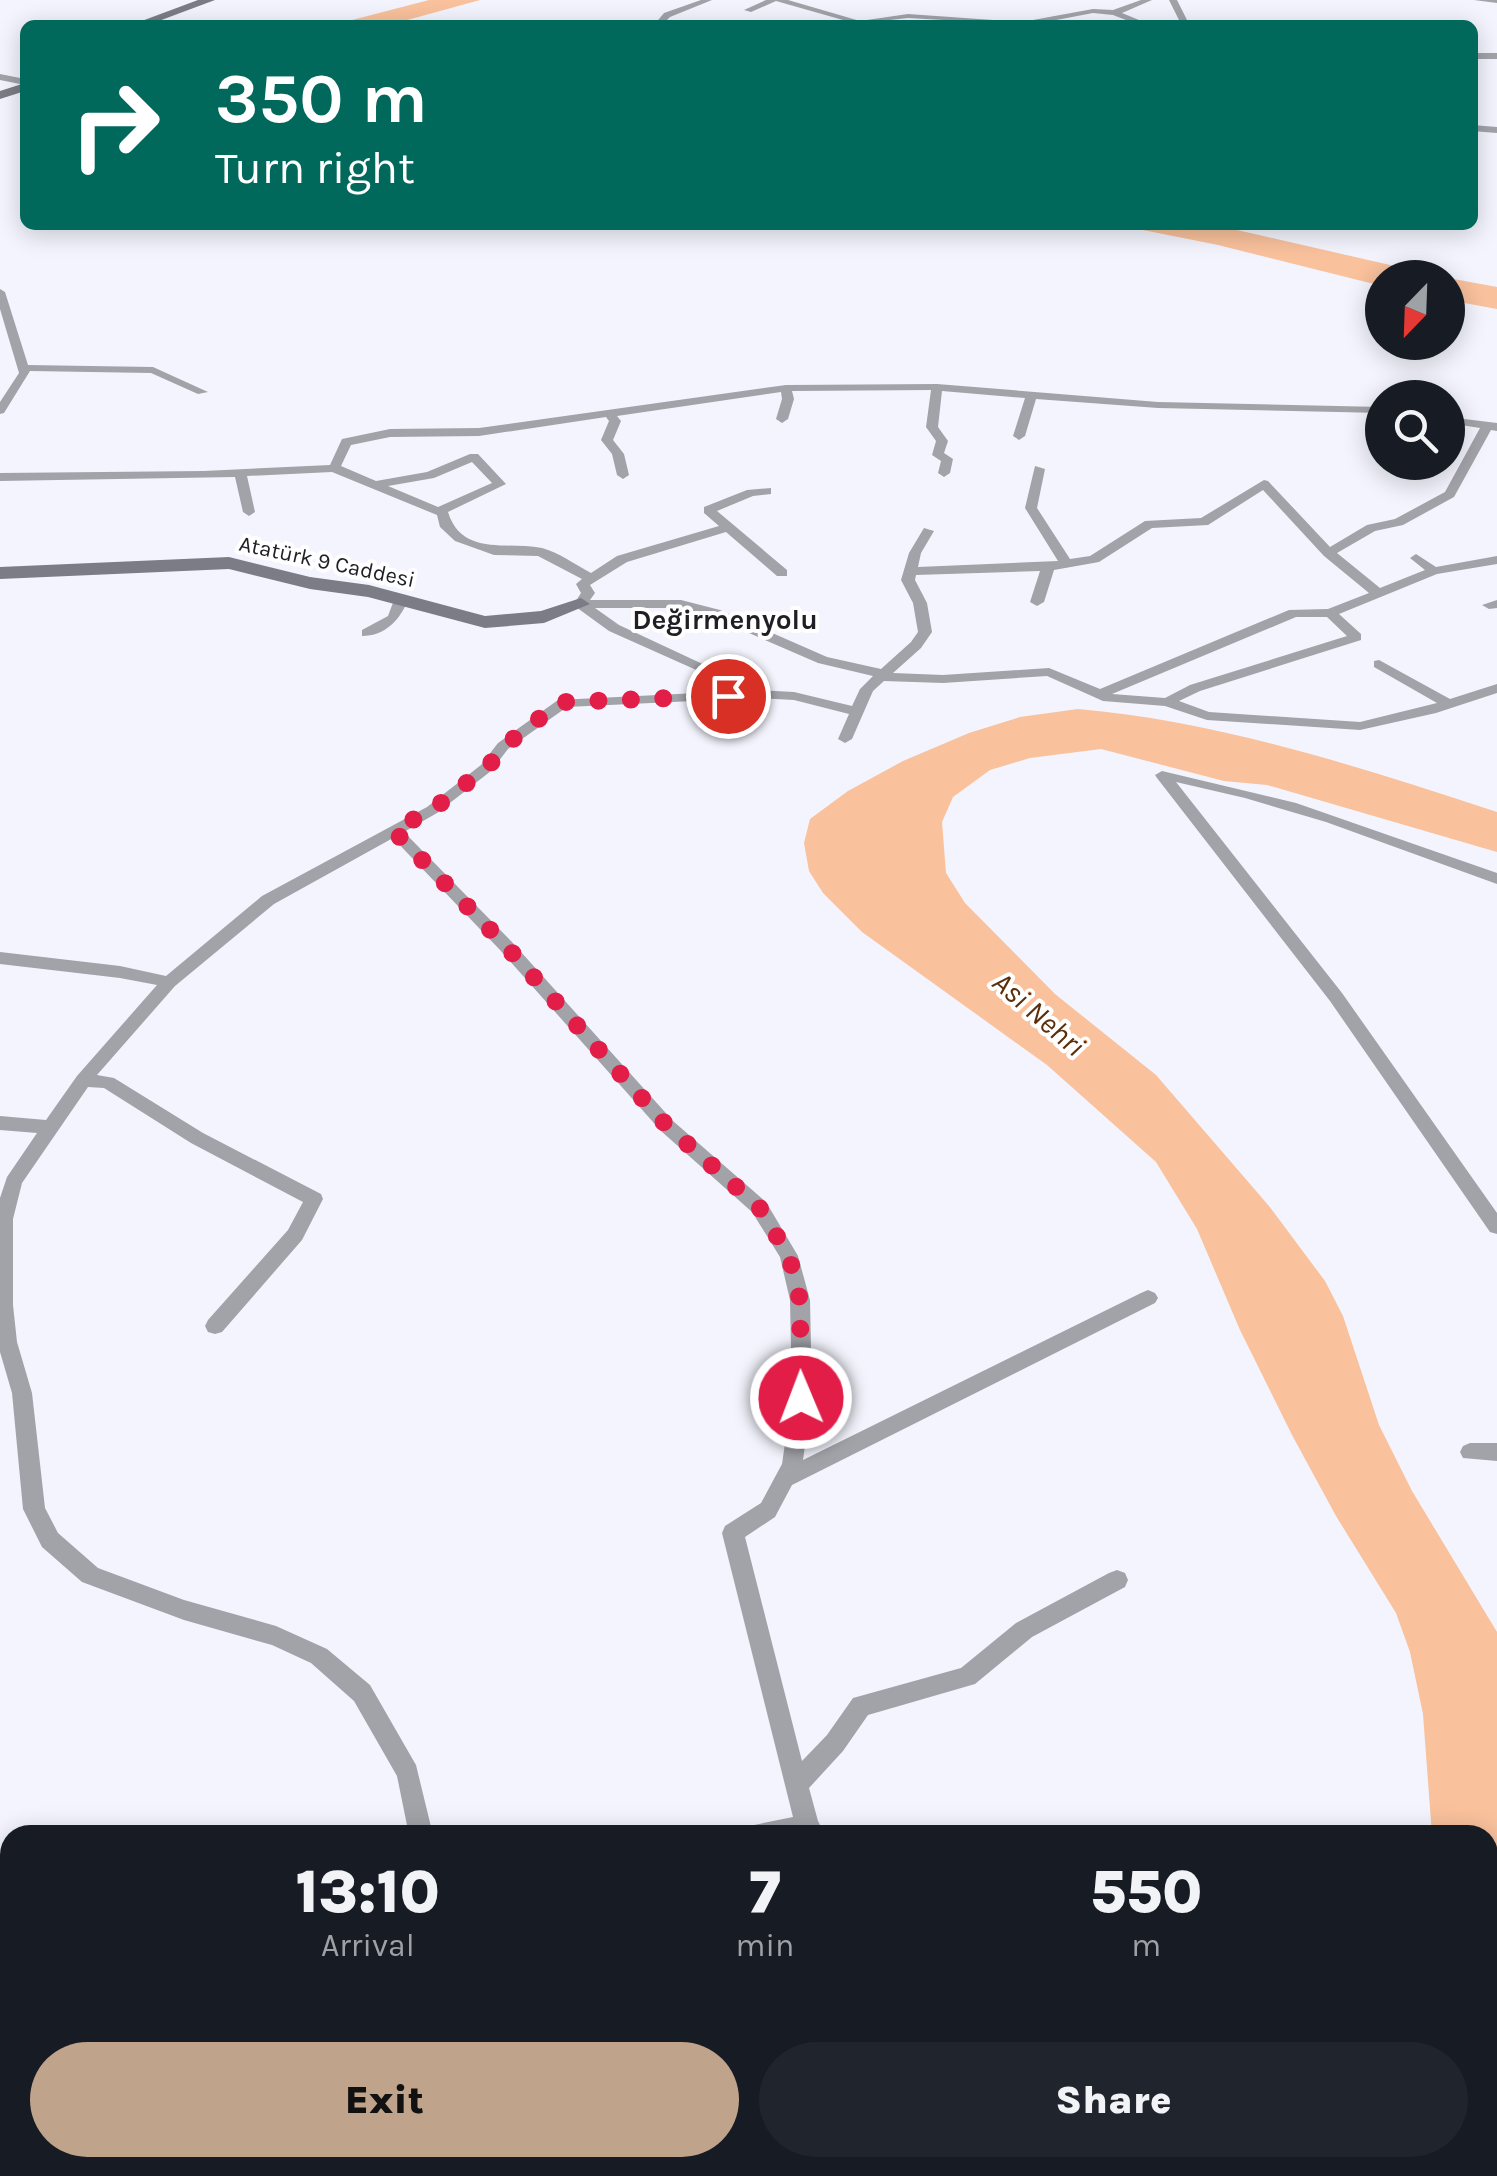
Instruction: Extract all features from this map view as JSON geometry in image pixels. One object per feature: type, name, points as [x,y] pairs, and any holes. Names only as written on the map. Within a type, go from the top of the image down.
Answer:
[{"type":"street","points":[[151,20],[208,0]]},
{"type":"street","points":[[664,20],[708,0]]},
{"type":"street","points":[[748,10],[776,0],[840,20]]},
{"type":"street","points":[[1114,13],[1148,0]]},
{"type":"street","points":[[1478,0],[1497,1]]},
{"type":"street","points":[[1039,20],[1072,12],[1114,13],[1133,20]]},
{"type":"street","points":[[880,20],[908,16],[965,20]]},
{"type":"street","points":[[0,292],[26,373],[0,411]]},
{"type":"street","points":[[23,368],[153,370],[202,392]]},
{"type":"street","points":[[937,386],[932,427],[942,441],[938,455],[946,460],[944,473]]},
{"type":"street","points":[[334,468],[346,442],[390,433],[460,431],[786,388],[937,386],[1158,405],[1365,410]]},
{"type":"street","points":[[782,419],[788,399],[786,388]]},
{"type":"street","points":[[1020,436],[1031,396]]},
{"type":"street","points":[[609,414],[616,421],[608,440],[618,454],[623,474]]},
{"type":"street","points":[[1329,553],[1371,528],[1399,522],[1450,494],[1492,427],[1465,423]]},
{"type":"street","points":[[0,476],[334,468],[440,511],[500,484],[474,457],[460,431]]},
{"type":"street","points":[[378,484],[430,475],[474,457]]},
{"type":"street","points":[[1040,469],[1031,508],[1066,564]]},
{"type":"street","points":[[240,472],[249,512]]},
{"type":"street","points":[[910,571],[1048,568],[1094,559],[1149,524],[1204,522],[1264,484],[1329,553],[1380,595]]},
{"type":"street","points":[[767,491],[709,508],[725,528],[760,550],[782,574]]},
{"type":"street","points":[[440,511],[446,527],[459,538],[494,551],[541,552],[590,578]]},
{"type":"street","points":[[581,604],[588,593],[583,584],[622,559],[725,528]]},
{"type":"street","points":[[845,739],[867,690],[925,632],[920,604],[908,580],[928,530]]},
{"type":"street","points":[[1437,570],[1444,561],[1454,558],[1448,552]]},
{"type":"street","points":[[1416,558],[1437,570]]},
{"type":"street","points":[[1099,694],[1294,613],[1330,612],[1437,570],[1497,560]]},
{"type":"street","name":"Atatürk 9 Caddesi","points":[[0,572],[229,563],[402,600],[460,618],[496,622],[544,616],[581,604]]},
{"type":"street","points":[[1037,602],[1048,568]]},
{"type":"street","points":[[368,633],[394,618],[402,600]]},
{"type":"street","points":[[581,604],[681,604],[746,626],[823,660],[881,676],[942,680],[1050,672],[1099,694],[1167,702],[1208,716],[1360,726],[1497,688]]},
{"type":"street","points":[[581,604],[614,628],[717,674]]},
{"type":"street","points":[[1167,702],[1195,688],[1356,637],[1330,612]]},
{"type":"street","points":[[1379,664],[1449,704]]},
{"type":"street","points":[[419,1825],[408,1773],[362,1692],[319,1656],[276,1636],[184,1610],[90,1575],[50,1540],[34,1509],[22,1393],[7,1342],[3,1305],[5,1190],[83,1080],[169,982],[268,900],[432,810],[486,768],[514,736],[563,702],[757,694],[794,696],[857,712]]},
{"type":"street","points":[[1497,879],[1344,820],[1244,791],[1162,775],[1336,997],[1497,1227]]},
{"type":"street","points":[[393,830],[506,946],[667,1126],[759,1207],[789,1256],[800,1300],[802,1395],[788,1477],[768,1510],[733,1534],[809,1825]]},
{"type":"street","points":[[0,958],[120,972],[169,982]]},
{"type":"street","points":[[83,1080],[108,1082],[196,1138],[314,1199],[295,1235],[216,1326]]},
{"type":"street","points":[[0,1124],[49,1127]]},
{"type":"street","points":[[788,1477],[1148,1298]]},
{"type":"street","points":[[1470,1452],[1497,1452]]},
{"type":"street","points":[[797,1784],[835,1743],[861,1706],[968,1677],[1024,1630],[1118,1580]]},
{"type":"water","points":[[429,0],[480,0],[407,20],[352,20]]},
{"type":"water","points":[[1143,230],[1237,230],[1368,260],[1365,260],[1365,282]]},
{"type":"water","points":[[1465,281],[1497,287],[1497,309],[1465,303]]},
{"type":"water","name":"Asi Nehri","points":[[1078,709],[1184,724],[1290,748],[1497,812],[1497,852],[1267,785],[1224,781],[1101,749],[1030,758],[990,770],[953,797],[942,822],[946,873],[965,903],[1055,994],[1156,1075],[1269,1206],[1325,1281],[1343,1316],[1379,1425],[1412,1491],[1497,1632],[1497,1825],[1431,1825],[1423,1714],[1410,1652],[1396,1613],[1292,1435],[1240,1330],[1197,1229],[1156,1162],[1047,1065],[862,932],[823,893],[809,871],[804,843],[810,819],[848,791],[903,761],[1020,717]]},
{"type":"district","name":"Değirmenyolu","points":[[725,619]]},
{"type":"route","points":[[728,696],[563,702],[503,746],[486,768],[432,810],[393,830],[506,946],[667,1126],[759,1207],[789,1256],[800,1300],[801,1398]]}]
